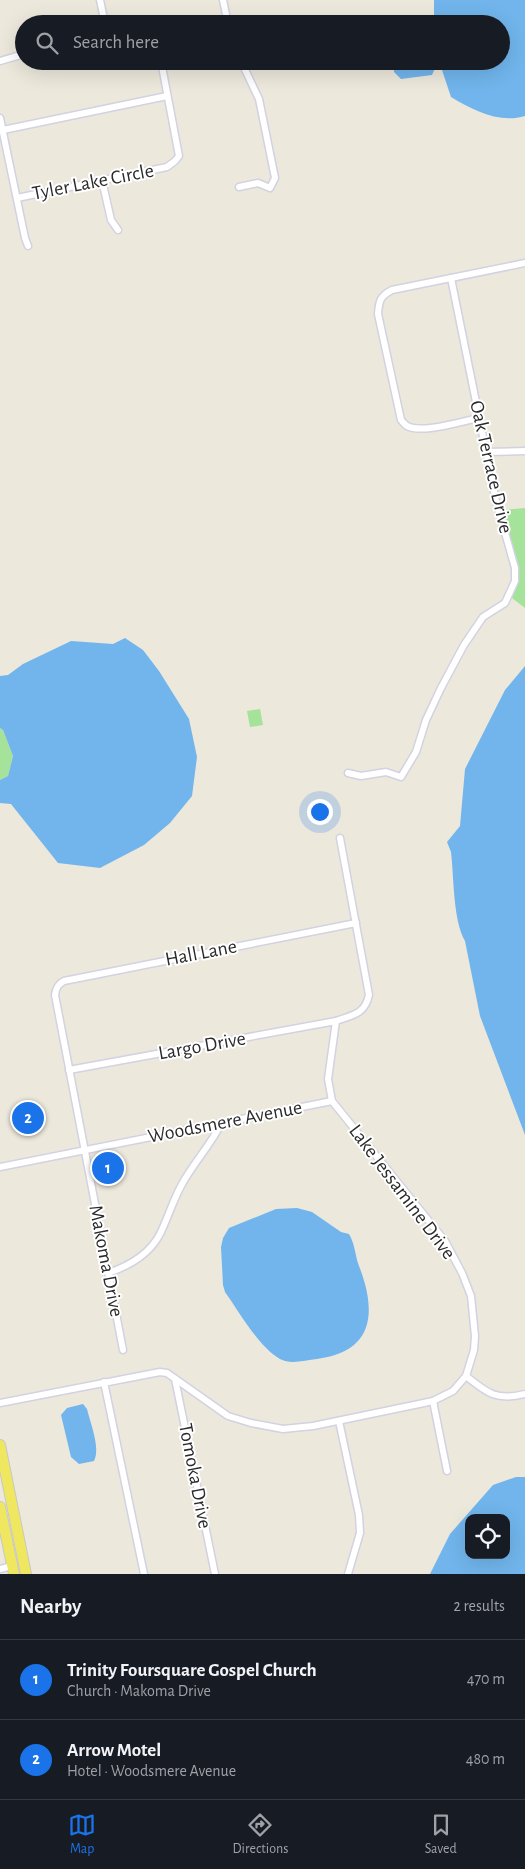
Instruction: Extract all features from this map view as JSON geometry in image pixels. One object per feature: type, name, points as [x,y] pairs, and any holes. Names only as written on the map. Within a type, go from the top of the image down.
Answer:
[{"type":"main road","points":[[0,1445],[26,1574]]},
{"type":"main road","points":[[0,1507],[13,1570]]},
{"type":"main road","points":[[8,1546],[16,1556],[22,1557]]},
{"type":"street","points":[[100,0],[103,15]]},
{"type":"street","points":[[223,0],[226,15]]},
{"type":"street","points":[[0,60],[15,56]]},
{"type":"street","name":"Tyler Lake Circle","points":[[0,118],[17,198],[167,167],[175,162],[179,156],[163,70]]},
{"type":"street","points":[[238,187],[258,183],[270,188],[275,178],[259,99],[245,70]]},
{"type":"street","points":[[2,130],[167,96]]},
{"type":"street","points":[[102,180],[111,220],[118,230]]},
{"type":"street","points":[[17,198],[28,246]]},
{"type":"street","points":[[479,418],[430,428],[407,426],[401,420],[378,314],[379,302],[382,295],[392,290],[525,263]]},
{"type":"street","name":"Oak Terrace Drive","points":[[348,773],[361,776],[386,772],[401,777],[416,752],[426,720],[464,645],[483,617],[505,603],[515,581],[515,568],[496,501],[451,278]]},
{"type":"street","points":[[486,452],[525,451]]},
{"type":"street","points":[[332,1101],[328,1079],[336,1021],[358,1013],[367,1006],[369,994],[340,838]]},
{"type":"street","name":"Hall Lane","points":[[55,994],[59,983],[64,981],[356,922]]},
{"type":"street","name":"Makoma Drive","points":[[55,994],[124,1350]]},
{"type":"street","name":"Largo Drive","points":[[69,1070],[336,1021]]},
{"type":"street","name":"Woodsmere Avenue","points":[[0,1166],[332,1101]]},
{"type":"street","name":"Lake Jessamine Drive","points":[[332,1101],[445,1241],[462,1273],[471,1296],[475,1336],[473,1354],[466,1376]]},
{"type":"street","points":[[108,1273],[136,1260],[153,1244],[160,1234],[181,1185],[215,1136],[222,1122]]},
{"type":"street","points":[[0,1403],[160,1372],[167,1373],[228,1416],[251,1423],[283,1428],[313,1426],[433,1400],[453,1390],[466,1376],[488,1394],[503,1397],[525,1394]]},
{"type":"street","name":"Tomoka Drive","points":[[175,1379],[215,1574]]},
{"type":"street","points":[[104,1382],[144,1574]]},
{"type":"street","points":[[433,1400],[447,1471]]},
{"type":"street","points":[[339,1421],[359,1515],[360,1533],[348,1574]]},
{"type":"street","points":[[0,1569],[13,1570]]},
{"type":"green space","points":[[525,508],[525,608],[512,598],[518,584],[519,572],[502,510]]},
{"type":"green space","points":[[260,709],[263,725],[250,727],[247,711]]},
{"type":"green space","points":[[0,728],[3,730],[13,756],[8,776],[0,780]]},
{"type":"water","points":[[434,0],[525,0],[525,116],[515,118],[496,117],[468,107],[451,97],[442,70],[510,70],[510,15],[434,15]]},
{"type":"water","points":[[394,70],[434,70],[432,75],[401,79]]},
{"type":"water","points":[[125,638],[143,650],[159,671],[189,719],[197,757],[192,796],[170,823],[144,845],[100,868],[58,863],[11,804],[0,803],[0,780],[8,776],[13,756],[3,730],[0,728],[0,676],[8,675],[23,664],[71,641],[113,644]]},
{"type":"water","points":[[525,666],[525,1135],[480,1016],[465,941],[458,922],[451,852],[447,842],[460,826],[465,769],[505,690]]},
{"type":"water","points":[[297,1208],[312,1212],[341,1232],[349,1234],[365,1283],[369,1314],[366,1327],[360,1339],[350,1348],[336,1355],[293,1362],[280,1359],[264,1346],[225,1292],[221,1247],[223,1238],[229,1228],[276,1209]]},
{"type":"water","points":[[83,1404],[87,1409],[94,1435],[96,1456],[94,1461],[79,1464],[71,1457],[61,1415],[67,1408]]},
{"type":"water","points":[[516,1477],[525,1477],[525,1574],[430,1574],[450,1534],[465,1517],[465,1559],[510,1559],[510,1514],[468,1514],[493,1485]]},
{"type":"place","name":"Arrow Motel","points":[[28,1118]]},
{"type":"place","name":"Trinity Foursquare Gospel Church","points":[[108,1168]]}]
